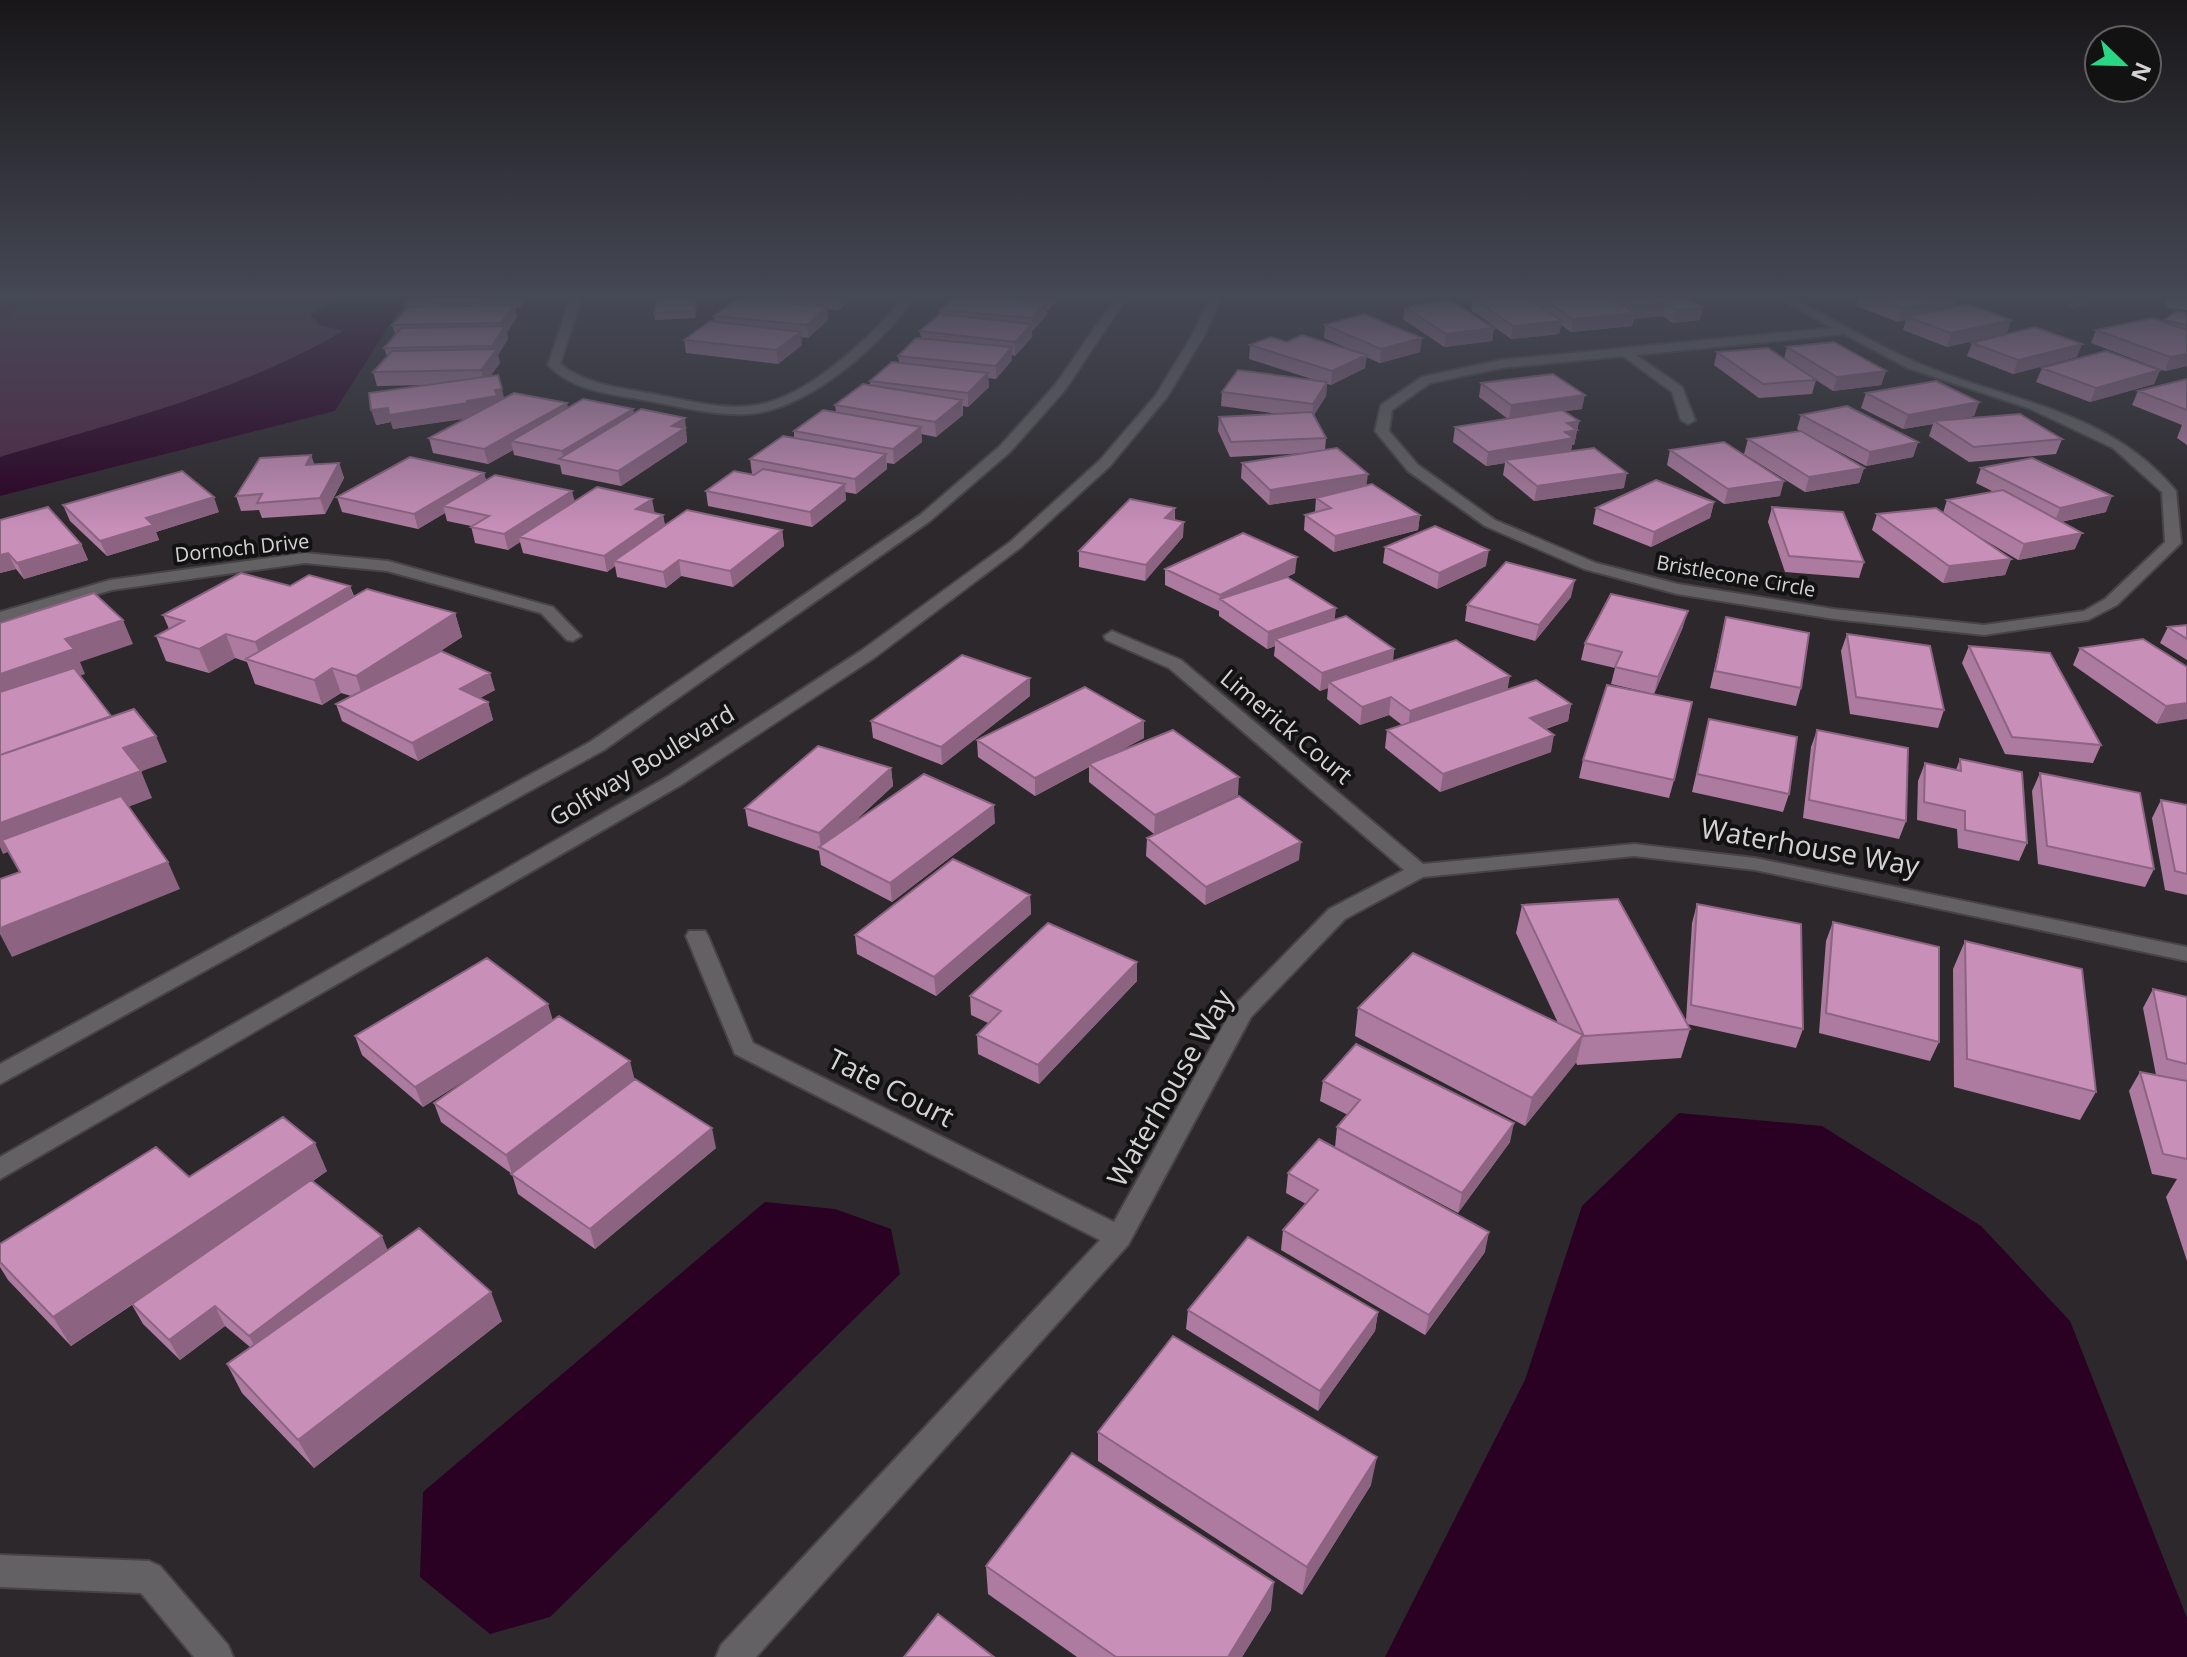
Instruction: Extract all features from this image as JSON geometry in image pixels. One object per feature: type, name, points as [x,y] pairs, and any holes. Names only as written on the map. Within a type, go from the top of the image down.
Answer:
[{"type":"street","points":[[563,374],[600,388],[721,408],[760,409],[803,393],[826,374]]},
{"type":"street","name":"Golfway Boulevard","points":[[0,1075],[610,737],[925,518],[1005,449],[1069,374]]},
{"type":"street","name":"Golfway Boulevard","points":[[0,1169],[674,781],[868,654],[1015,545],[1105,463],[1161,397],[1175,374]]},
{"type":"street","name":"Bristlecone Circle","points":[[1453,374],[1426,380],[1386,408],[1382,431],[1413,468],[1490,523],[1590,566],[1677,589],[1834,614],[1984,630],[2088,615],[2111,602],[2180,544],[2169,491],[2118,445],[2036,406],[1940,374]]},
{"type":"street","points":[[1656,374],[1678,390],[1688,420]]},
{"type":"street","name":"Dornoch Drive","points":[[0,617],[110,585],[305,558],[388,566],[547,610],[573,636]]},
{"type":"street","name":"Limerick Court","points":[[1112,636],[1175,664],[1418,871]]},
{"type":"street","name":"Waterhouse Way","points":[[733,1657],[1119,1237],[1242,1012],[1337,914],[1418,871],[1634,850],[1770,867],[2187,954]]},
{"type":"street","name":"Tate Court","points":[[697,936],[743,1048],[1119,1237]]},
{"type":"street","points":[[0,1571],[149,1577],[216,1657]]},
{"type":"shaded area","points":[[0,374],[358,374],[335,411],[0,496]]},
{"type":"shaded area","points":[[255,374],[358,374],[335,411],[0,496],[0,457],[219,389]]},
{"type":"shaded area","points":[[1679,1113],[1822,1126],[1981,1226],[2070,1321],[2187,1618],[2187,1657],[1385,1657],[1525,1380],[1582,1206]]},
{"type":"shaded area","points":[[765,1202],[835,1209],[891,1229],[900,1274],[550,1617],[490,1634],[420,1577],[423,1492]]},
{"type":"building","points":[[878,374],[987,374],[968,393],[870,381]]},
{"type":"building","points":[[1235,374],[1270,374],[1327,382],[1313,404],[1222,392]]},
{"type":"building","points":[[1553,374],[1585,395],[1511,405],[1481,383]]},
{"type":"building","points":[[1749,374],[1807,374],[1816,380],[1763,384]]},
{"type":"building","points":[[2059,374],[2145,374],[2096,388]]},
{"type":"building","points":[[498,375],[502,389],[495,390],[497,396],[389,415],[388,408],[371,410],[369,393]]},
{"type":"building","points":[[2187,379],[2187,410],[2138,391]]},
{"type":"building","points":[[1936,381],[1979,402],[1908,415],[1866,393]]},
{"type":"building","points":[[863,384],[962,400],[935,422],[835,405]]},
{"type":"building","points":[[514,393],[567,403],[484,449],[429,438]]},
{"type":"building","points":[[583,399],[633,409],[562,451],[511,441]]},
{"type":"building","points":[[1847,406],[1918,442],[1870,452],[1801,415]]},
{"type":"building","points":[[641,409],[685,418],[672,426],[685,428],[618,471],[559,459]]},
{"type":"building","points":[[823,410],[921,427],[893,449],[794,431]]},
{"type":"building","points":[[1562,410],[1579,421],[1567,423],[1577,430],[1565,432],[1574,438],[1488,452],[1455,427]]},
{"type":"building","points":[[1312,412],[1326,438],[1231,442],[1219,417]]},
{"type":"building","points":[[2020,414],[2062,439],[1974,447],[1934,421]]},
{"type":"building","points":[[1801,431],[1864,468],[1809,477],[1748,439]]},
{"type":"building","points":[[783,436],[886,454],[855,479],[750,459]]},
{"type":"building","points":[[1724,442],[1784,481],[1728,489],[1670,450]]},
{"type":"building","points":[[1337,448],[1368,474],[1270,490],[1242,463]]},
{"type":"building","points":[[1594,448],[1627,473],[1537,486],[1505,460]]},
{"type":"building","points":[[311,455],[306,465],[339,463],[320,498],[257,503],[262,494],[236,496],[260,458]]},
{"type":"building","points":[[410,457],[484,473],[414,514],[337,497]]},
{"type":"building","points":[[2032,458],[2112,496],[2060,508],[1981,468]]},
{"type":"building","points":[[763,469],[845,484],[810,512],[706,491],[734,471],[754,475]]},
{"type":"building","points":[[182,471],[214,497],[146,518],[153,525],[100,541],[63,505]]},
{"type":"building","points":[[495,475],[572,491],[504,534],[471,527],[489,516],[443,506]]},
{"type":"building","points":[[1656,480],[1714,502],[1654,532],[1596,508]]},
{"type":"building","points":[[1372,484],[1420,515],[1335,536],[1305,515],[1331,508],[1316,498]]},
{"type":"building","points":[[597,487],[652,499],[636,509],[663,515],[604,556],[519,537]]},
{"type":"building","points":[[2003,490],[2082,533],[2024,544],[1947,500]]},
{"type":"building","points":[[1130,499],[1175,508],[1165,518],[1184,522],[1146,565],[1079,551]]},
{"type":"building","points":[[48,507],[81,544],[17,563],[8,553],[0,555],[0,520]]},
{"type":"building","points":[[1772,507],[1843,512],[1864,562],[1789,556]]},
{"type":"building","points":[[1936,508],[2011,559],[1949,566],[1877,514]]},
{"type":"building","points":[[687,510],[782,530],[730,571],[679,560],[663,572],[614,561]]},
{"type":"building","points":[[1435,526],[1489,550],[1439,573],[1385,547]]},
{"type":"building","points":[[1243,533],[1297,557],[1220,595],[1165,569]]},
{"type":"building","points":[[1506,562],[1575,580],[1539,625],[1467,605]]},
{"type":"building","points":[[241,573],[290,586],[309,575],[350,586],[255,642],[226,634],[199,649],[156,636],[184,621],[163,615]]},
{"type":"building","points":[[1287,577],[1336,608],[1268,632],[1220,599]]},
{"type":"building","points":[[367,589],[455,613],[356,676],[332,668],[314,680],[246,659]]},
{"type":"building","points":[[94,593],[123,620],[65,639],[74,649],[0,674],[0,623]]},
{"type":"building","points":[[1611,594],[1688,611],[1658,677],[1615,667],[1622,652],[1585,643]]},
{"type":"building","points":[[1346,616],[1394,649],[1322,673],[1275,639]]},
{"type":"building","points":[[1726,617],[1809,633],[1801,688],[1715,671]]},
{"type":"building","points":[[2187,625],[2187,639],[2168,627]]},
{"type":"building","points":[[1847,634],[1930,646],[1944,710],[1856,697]]},
{"type":"building","points":[[2143,639],[2187,667],[2187,703],[2166,706],[2080,648]]},
{"type":"building","points":[[1456,640],[1510,676],[1410,711],[1391,697],[1362,707],[1329,682]]},
{"type":"building","points":[[1969,646],[2050,653],[2101,745],[2012,737]]},
{"type":"building","points":[[441,651],[490,673],[460,689],[488,702],[412,743],[336,704]]},
{"type":"building","points":[[962,655],[1030,678],[941,747],[871,721]]},
{"type":"building","points":[[74,668],[111,716],[0,755],[0,692]]},
{"type":"building","points":[[1536,680],[1571,704],[1530,718],[1554,735],[1443,774],[1387,730]]},
{"type":"building","points":[[1607,685],[1692,702],[1674,780],[1583,760]]},
{"type":"building","points":[[1085,687],[1144,721],[1035,778],[977,740]]},
{"type":"building","points":[[134,709],[156,736],[123,748],[141,771],[0,823],[0,755]]},
{"type":"building","points":[[1709,719],[1797,737],[1789,794],[1697,774]]},
{"type":"building","points":[[1173,730],[1239,777],[1155,815],[1089,764]]},
{"type":"building","points":[[1817,730],[1908,748],[1906,821],[1809,800]]},
{"type":"building","points":[[818,746],[891,768],[819,833],[745,808]]},
{"type":"building","points":[[1960,759],[2022,772],[2027,843],[1965,830],[1965,811],[1924,802],[1925,763],[1961,771]]},
{"type":"building","points":[[2040,773],[2140,793],[2154,869],[2047,846]]},
{"type":"building","points":[[924,774],[994,805],[890,883],[819,847]]},
{"type":"building","points":[[121,796],[168,862],[0,928],[0,879],[20,872],[2,840]]},
{"type":"building","points":[[1239,796],[1301,842],[1206,887],[1147,838]]},
{"type":"building","points":[[2161,800],[2187,805],[2187,874],[2175,871]]},
{"type":"building","points":[[953,859],[1030,895],[934,977],[855,935]]},
{"type":"building","points":[[1618,899],[1690,1029],[1584,1036],[1522,905]]},
{"type":"building","points":[[1697,904],[1801,924],[1803,1029],[1691,1005]]},
{"type":"building","points":[[1833,922],[1939,947],[1939,1042],[1826,1013]]},
{"type":"building","points":[[1048,923],[1137,962],[1038,1065],[977,1035],[1001,1011],[970,996]]},
{"type":"building","points":[[1965,941],[2082,969],[2096,1092],[1967,1059]]},
{"type":"building","points":[[1413,953],[1583,1035],[1532,1098],[1358,1008]]},
{"type":"building","points":[[487,958],[548,1004],[415,1087],[355,1036]]},
{"type":"building","points":[[2153,989],[2187,997],[2187,1064],[2167,1059]]},
{"type":"building","points":[[559,1016],[630,1061],[506,1155],[434,1103]]},
{"type":"building","points":[[1356,1044],[1514,1123],[1462,1193],[1337,1127],[1360,1100],[1323,1081]]},
{"type":"building","points":[[2140,1072],[2187,1081],[2187,1159],[2163,1154]]},
{"type":"building","points":[[635,1079],[712,1128],[590,1229],[511,1174]]},
{"type":"building","points":[[283,1117],[315,1143],[53,1317],[0,1262],[0,1244],[156,1147],[189,1177]]},
{"type":"building","points":[[1319,1139],[1489,1232],[1429,1315],[1283,1230],[1318,1190],[1288,1173]]},
{"type":"building","points":[[311,1180],[382,1236],[249,1336],[215,1306],[169,1340],[132,1304]]},
{"type":"building","points":[[419,1228],[491,1292],[298,1440],[227,1364]]},
{"type":"building","points":[[1248,1237],[1378,1312],[1320,1391],[1188,1310]]},
{"type":"building","points":[[1173,1336],[1377,1457],[1307,1567],[1098,1432]]},
{"type":"building","points":[[1072,1453],[1274,1582],[1228,1657],[1116,1657],[986,1566]]},
{"type":"building","points":[[938,1614],[994,1657],[904,1657]]}]
